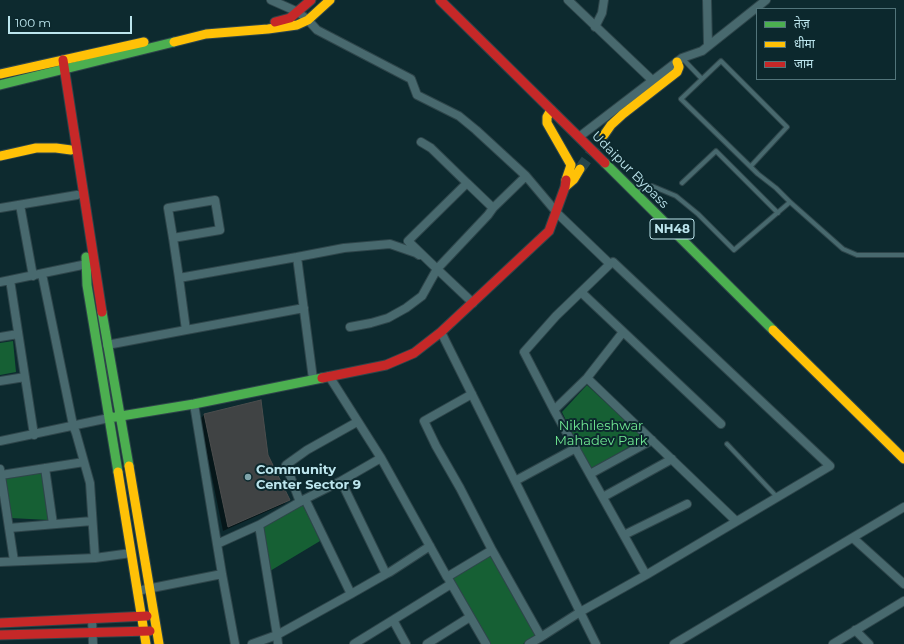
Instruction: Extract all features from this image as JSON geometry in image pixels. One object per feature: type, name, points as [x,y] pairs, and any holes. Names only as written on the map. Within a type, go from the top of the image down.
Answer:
[{"type":"main road","points":[[0,85],[206,34],[268,29],[295,18],[311,0]]},
{"type":"main road","points":[[0,74],[205,29],[279,22],[295,18],[308,20],[330,0]]},
{"type":"main road","name":"Udaipur Bypass","points":[[440,0],[904,459]]},
{"type":"main road","points":[[59,60],[92,284],[109,418],[146,644]]},
{"type":"main road","points":[[604,135],[611,125],[623,114],[677,72],[679,60]]},
{"type":"main road","points":[[61,70],[87,264],[107,345],[121,415],[159,644]]},
{"type":"main road","points":[[551,110],[547,118],[547,123],[571,165],[565,182],[566,187]]},
{"type":"main road","points":[[0,156],[36,148],[71,150]]},
{"type":"main road","points":[[109,418],[194,404],[386,365],[414,353],[441,332],[549,231],[566,187],[574,179],[580,169]]},
{"type":"main road","points":[[0,623],[154,616]]},
{"type":"main road","points":[[0,635],[156,630]]},
{"type":"street","points":[[271,0],[279,4],[295,18]]},
{"type":"street","points":[[568,0],[652,80]]},
{"type":"street","points":[[595,27],[602,13],[604,0]]},
{"type":"street","points":[[707,0],[708,46]]},
{"type":"street","points":[[579,137],[679,60],[702,51],[766,0]]},
{"type":"street","points":[[279,4],[284,10],[279,22]]},
{"type":"street","points":[[308,20],[317,30],[411,79],[417,95],[459,116],[476,130],[526,176],[556,210],[610,264],[612,262],[830,466],[646,575],[580,612],[530,644]]},
{"type":"street","points":[[421,142],[431,148],[493,208]]},
{"type":"street","points":[[350,327],[371,324],[388,318],[406,308],[422,296],[437,269],[493,208],[526,176]]},
{"type":"street","points":[[467,183],[408,241],[473,303]]},
{"type":"street","points":[[0,208],[77,195]]},
{"type":"street","points":[[173,238],[220,230],[215,200],[168,208],[186,330]]},
{"type":"street","points":[[20,205],[73,425],[90,483],[95,558]]},
{"type":"street","points":[[179,278],[344,248],[390,244],[416,253],[437,269]]},
{"type":"street","points":[[297,257],[313,379]]},
{"type":"street","points":[[0,282],[87,264]]},
{"type":"street","points":[[610,264],[582,293],[556,316],[524,352],[554,410],[646,575]]},
{"type":"street","points":[[10,280],[34,435]]},
{"type":"street","points":[[582,293],[720,424]]},
{"type":"street","points":[[107,345],[304,308]]},
{"type":"street","points":[[441,332],[596,644]]},
{"type":"street","points":[[554,410],[587,378],[624,332]]},
{"type":"street","points":[[0,338],[18,334]]},
{"type":"street","points":[[329,376],[381,458],[449,581],[486,644]]},
{"type":"street","points":[[0,381],[25,377]]},
{"type":"street","points":[[587,378],[736,521]]},
{"type":"street","points":[[472,394],[424,421],[492,550],[541,637]]},
{"type":"street","points":[[194,404],[235,644]]},
{"type":"street","points":[[0,441],[109,418]]},
{"type":"street","points":[[351,594],[302,500],[286,465],[307,450],[357,422]]},
{"type":"street","points":[[590,474],[652,440]]},
{"type":"street","points":[[515,480],[576,448]]},
{"type":"street","points":[[217,544],[259,525],[302,500],[341,481],[381,458]]},
{"type":"street","points":[[603,497],[672,459]]},
{"type":"street","points":[[14,562],[0,472],[45,468],[84,462]]},
{"type":"street","points":[[45,468],[53,524]]},
{"type":"street","points":[[341,481],[386,574]]},
{"type":"street","points":[[624,535],[687,504]]},
{"type":"street","points":[[674,644],[904,507]]},
{"type":"street","points":[[9,528],[92,521]]},
{"type":"street","points":[[259,525],[278,644]]},
{"type":"street","points":[[853,538],[904,584]]},
{"type":"street","points":[[252,644],[277,635],[386,574],[430,546]]},
{"type":"street","points":[[354,644],[393,620],[492,550]]},
{"type":"street","points":[[0,562],[95,558],[131,553]]},
{"type":"street","points":[[137,591],[222,574]]},
{"type":"street","points":[[833,644],[904,601]]},
{"type":"street","points":[[427,644],[470,617]]},
{"type":"street","points":[[92,619],[93,644]]},
{"type":"street","points":[[393,620],[406,644]]},
{"type":"street","points":[[855,630],[869,644]]},
{"type":"lane","points":[[679,60],[702,79]]},
{"type":"lane","points":[[750,166],[787,127],[721,61],[681,99],[750,166],[843,249],[857,255],[904,255]]},
{"type":"lane","points":[[682,183],[716,151],[778,213]]},
{"type":"lane","points":[[635,193],[652,186],[676,196],[698,214],[734,250],[790,202]]},
{"type":"lane","points":[[727,444],[777,497]]},
{"type":"green space","points":[[13,341],[16,372],[0,375],[0,343]]},
{"type":"green space","name":"Nikhileshwar Mahadev Park","points":[[587,385],[644,438],[590,470],[562,412]]},
{"type":"green space","points":[[44,469],[49,520],[10,518],[4,476]]},
{"type":"green space","points":[[303,504],[320,541],[270,571],[262,528]]},
{"type":"green space","points":[[491,555],[537,635],[523,644],[486,644],[449,576]]},
{"type":"building","name":"Community Center Sector 9","points":[[261,400],[268,455],[290,500],[228,527],[204,414]]},
{"type":"tunnel","points":[[580,169],[604,135]]},
{"type":"traffic: fast","points":[[0,85],[174,42]]},
{"type":"traffic: fast","points":[[605,163],[773,330]]},
{"type":"traffic: fast","points":[[86,257],[87,285],[118,472]]},
{"type":"traffic: fast","points":[[102,312],[129,466]]},
{"type":"traffic: fast","points":[[109,418],[194,404],[322,378]]},
{"type":"traffic: slow","points":[[174,42],[206,34],[297,25],[308,20],[330,0]]},
{"type":"traffic: slow","points":[[0,74],[144,42]]},
{"type":"traffic: slow","points":[[604,135],[611,125],[623,114],[677,72],[679,67],[677,62]]},
{"type":"traffic: slow","points":[[551,110],[547,117],[547,123],[571,165],[566,180]]},
{"type":"traffic: slow","points":[[0,156],[36,148],[71,150]]},
{"type":"traffic: slow","points":[[566,186],[574,179],[580,169]]},
{"type":"traffic: slow","points":[[773,330],[904,459]]},
{"type":"traffic: slow","points":[[129,466],[159,644]]},
{"type":"traffic: slow","points":[[118,472],[146,644]]},
{"type":"traffic: jam","points":[[275,22],[290,18],[311,0]]},
{"type":"traffic: jam","points":[[440,0],[605,163]]},
{"type":"traffic: jam","points":[[63,60],[102,312]]},
{"type":"traffic: jam","points":[[322,378],[386,365],[414,353],[441,332],[549,231],[565,187],[566,180]]},
{"type":"traffic: jam","points":[[0,623],[147,616]]},
{"type":"traffic: jam","points":[[0,635],[150,631]]},
{"type":"place","name":"Community Center Sector 9","points":[[248,477]]}]
